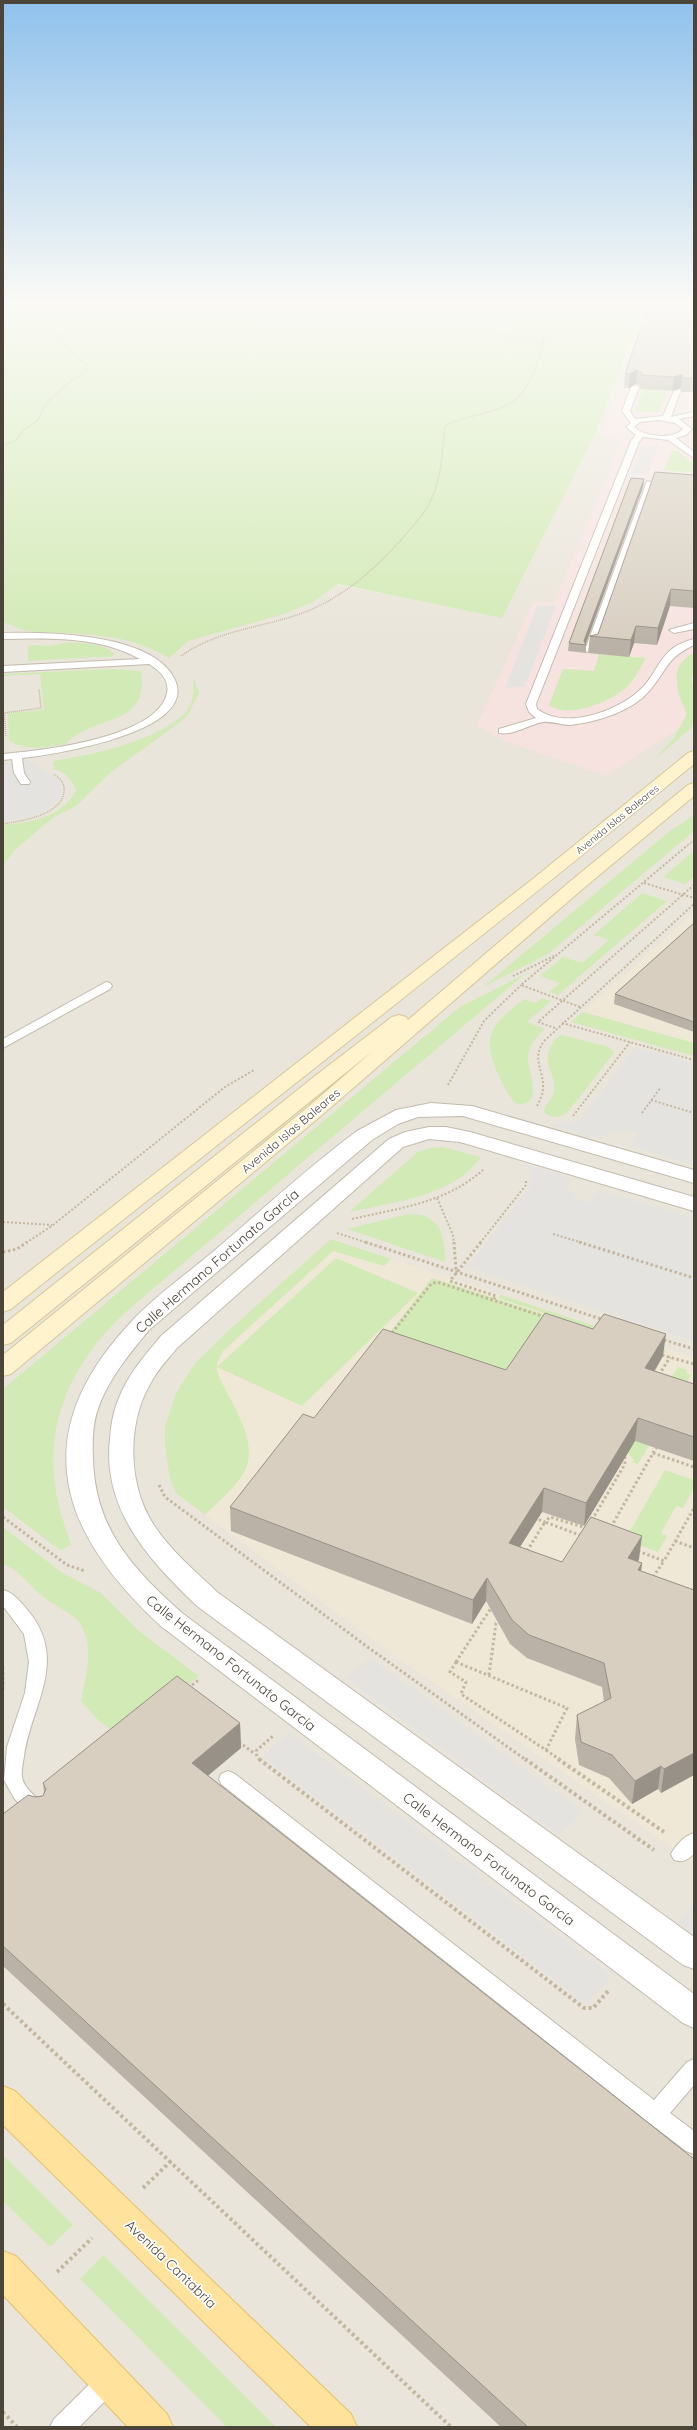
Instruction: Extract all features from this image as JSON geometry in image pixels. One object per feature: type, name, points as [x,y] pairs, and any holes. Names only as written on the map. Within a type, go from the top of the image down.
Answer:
[{"type":"main road","name":"Avenida Islas Baleares","points":[[3,1304],[13,1292],[540,882],[694,756]]},
{"type":"main road","name":"Avenida Islas Baleares","points":[[3,1368],[315,1111],[573,888],[694,788]]},
{"type":"main road","name":"Avenida Islas Baleares","points":[[322,1080],[540,882]]},
{"type":"main road","name":"Avenida Islas Baleares","points":[[3,1337],[322,1080],[573,888]]},
{"type":"main road","name":"Avenida Cantabria","points":[[3,2102],[338,2427]]},
{"type":"main road","points":[[3,2269],[154,2427]]},
{"type":"street","points":[[446,1098],[479,1113],[694,1177]]},
{"type":"street","name":"Calle Hermano Fortunato García","points":[[446,1098],[377,1125],[218,1257],[141,1325],[122,1347],[102,1376],[88,1401],[83,1419],[79,1462],[84,1501],[91,1521],[105,1546],[143,1595],[167,1616],[694,2013]]},
{"type":"street","points":[[694,1204],[552,1161],[458,1135],[440,1132],[419,1134],[396,1143],[168,1342],[142,1376],[127,1411],[121,1435],[122,1463],[129,1499],[137,1518],[149,1536],[175,1568],[208,1599],[694,1955]]},
{"type":"street","points":[[552,1161],[570,1140]]},
{"type":"lane","points":[[631,417],[634,422]]},
{"type":"lane","points":[[668,419],[676,417]]},
{"type":"lane","points":[[651,418],[668,419],[683,423],[688,429],[683,434],[670,437],[641,434],[632,430],[630,427],[634,422],[651,418]]},
{"type":"lane","points":[[641,434],[635,441],[605,512],[532,704],[532,710],[543,719],[557,722],[575,721],[597,716],[625,705],[649,687],[665,660],[674,652],[694,642]]},
{"type":"lane","points":[[670,437],[694,456]]},
{"type":"lane","points":[[590,650],[650,483]]},
{"type":"lane","points":[[674,630],[694,626]]},
{"type":"lane","points":[[3,632],[14,636]]},
{"type":"lane","points":[[3,636],[69,637],[108,641],[124,646],[162,667],[172,682],[173,692],[167,705],[152,719],[113,738],[67,751],[3,757]]},
{"type":"lane","points":[[3,669],[152,661]]},
{"type":"lane","points":[[503,731],[543,719]]},
{"type":"lane","points":[[17,756],[19,773],[25,782]]},
{"type":"lane","points":[[3,1044],[106,986]]},
{"type":"lane","points":[[3,1596],[16,1607],[28,1623],[37,1643],[37,1674],[30,1708],[17,1737],[13,1779],[18,1791],[39,1813]]},
{"type":"lane","points":[[228,1779],[694,2144]]},
{"type":"lane","points":[[655,2114],[694,2069]]},
{"type":"lane","points":[[62,2427],[110,2380]]},
{"type":"path","points":[[3,446],[16,440],[24,430],[37,421],[39,417]]},
{"type":"path","points":[[162,667],[174,662],[196,644],[204,640],[302,613],[331,601],[356,585],[419,520],[431,500],[441,459],[445,426],[467,417]]},
{"type":"path","points":[[7,741],[4,713],[41,708],[38,682]]},
{"type":"path","points":[[446,1098],[484,1021],[521,985],[694,840]]},
{"type":"path","points":[[644,882],[694,898]]},
{"type":"path","points":[[556,1028],[538,1022],[694,885]]},
{"type":"path","points":[[520,1126],[537,1105],[543,1094],[542,1076],[538,1066],[538,1053],[541,1045],[556,1028],[694,904]]},
{"type":"path","points":[[521,985],[580,1007]]},
{"type":"path","points":[[562,1023],[694,1060]]},
{"type":"path","points":[[566,1119],[578,1111],[630,1042]]},
{"type":"path","points":[[3,1252],[17,1249],[53,1224],[225,1087],[256,1068]]},
{"type":"path","points":[[642,1113],[661,1087]]},
{"type":"path","points":[[651,1100],[694,1113]]},
{"type":"path","points":[[346,1222],[437,1198],[464,1186],[481,1172],[504,1147]]},
{"type":"path","points":[[494,1299],[496,1296],[450,1281],[526,1185],[527,1178]]},
{"type":"path","points":[[437,1198],[453,1235],[456,1272]]},
{"type":"path","points":[[3,1222],[60,1225]]},
{"type":"path","points":[[336,1232],[612,1323]]},
{"type":"path","points":[[553,1234],[694,1278]]},
{"type":"path","points":[[390,1336],[434,1282],[494,1299],[553,1320]]},
{"type":"path","points":[[657,1337],[694,1350]]},
{"type":"path","points":[[655,1352],[694,1364]]},
{"type":"path","points":[[658,1376],[670,1357]]},
{"type":"path","points":[[608,1532],[661,1440]]},
{"type":"path","points":[[525,1555],[545,1522],[550,1517],[588,1528],[625,1464],[624,1449]]},
{"type":"path","points":[[653,1453],[694,1467]]},
{"type":"path","points":[[157,1481],[165,1497],[362,1643],[659,1854]]},
{"type":"path","points":[[659,1583],[652,1580],[693,1510]]},
{"type":"path","points":[[3,1517],[67,1565],[91,1573]]},
{"type":"path","points":[[531,1517],[583,1537],[587,1537]]},
{"type":"path","points":[[579,1543],[583,1537]]},
{"type":"path","points":[[675,1541],[694,1548]]},
{"type":"path","points":[[634,1550],[664,1561]]},
{"type":"path","points":[[496,1601],[450,1672],[466,1682],[461,1694],[546,1750],[688,1848]]},
{"type":"path","points":[[489,1675],[496,1623],[500,1617]]},
{"type":"path","points":[[456,1662],[567,1708],[546,1750]]},
{"type":"path","points":[[3,1667],[3,1691]]},
{"type":"path","points":[[183,1692],[204,1675]]},
{"type":"path","points":[[255,1754],[277,1732],[272,1728]]},
{"type":"path","points":[[234,1738],[584,2008],[593,2008],[613,1988]]},
{"type":"path","points":[[3,2004],[451,2427]]},
{"type":"path","points":[[65,2263],[89,2240]]},
{"type":"path","points":[[3,2412],[17,2427]]},
{"type":"shaded area","points":[[602,417],[694,417],[694,2427],[3,2427],[3,605],[325,582],[502,617],[596,432]]},
{"type":"shaded area","points":[[607,417],[694,417],[694,653],[681,662],[676,672],[678,696],[687,713],[678,729],[607,776],[504,741],[477,725],[533,602],[554,602],[621,444],[601,432]]},
{"type":"shaded area","points":[[658,445],[648,473],[631,475],[642,447]]},
{"type":"shaded area","points":[[556,605],[525,687],[505,688],[537,606]]},
{"type":"shaded area","points":[[27,760],[60,781],[62,795],[51,807],[42,813],[3,823],[3,763]]},
{"type":"shaded area","points":[[694,912],[694,1043],[583,1012],[656,947]]},
{"type":"shaded area","points":[[635,1047],[694,1063],[694,1164],[630,1146],[638,1132],[619,1131],[604,1135],[600,1139],[550,1125],[574,1122],[583,1117]]},
{"type":"shaded area","points":[[521,1163],[571,1178],[568,1187],[570,1191],[579,1199],[588,1204],[598,1190],[694,1218],[694,1341],[467,1267],[532,1184],[531,1171]]},
{"type":"shaded area","points":[[331,1239],[694,1358],[694,1863],[388,1651],[176,1493],[170,1479],[165,1446],[165,1427],[176,1393],[186,1375],[221,1338]]},
{"type":"shaded area","points":[[370,1658],[584,1812],[559,1835],[346,1678]]},
{"type":"shaded area","points":[[289,1733],[612,1976],[586,2004],[262,1756]]},
{"type":"shaded area","points":[[694,1905],[694,1934],[678,1922]]},
{"type":"green space","points":[[3,417],[602,417],[596,432],[502,618],[338,584],[313,602],[284,614],[188,641],[169,658],[152,649],[118,639],[83,634],[29,631],[19,629],[3,622]]},
{"type":"green space","points":[[672,451],[678,451],[694,465],[694,473],[664,470]]},
{"type":"green space","points":[[68,642],[99,646],[106,648],[114,654],[111,657],[28,661],[28,645],[51,646]]},
{"type":"green space","points":[[694,653],[694,671],[691,678],[694,689],[694,721],[690,729],[653,761],[674,738],[687,714],[680,697],[677,672],[680,665],[686,658]]},
{"type":"green space","points":[[599,654],[646,658],[635,677],[627,687],[601,703],[578,710],[557,709],[549,705],[563,669],[594,671]]},
{"type":"green space","points":[[110,669],[141,671],[141,690],[136,703],[128,712],[89,728],[76,735],[66,744],[36,748],[15,744],[9,740],[8,713],[44,710],[40,674],[3,676],[3,674]]},
{"type":"green space","points":[[193,677],[199,693],[189,713],[179,723],[111,772],[76,806],[56,816],[44,825],[15,850],[3,865],[3,825],[34,820],[54,813],[70,800],[76,791],[73,783],[68,777],[62,772],[54,769],[53,761],[122,746],[140,740],[172,724],[184,714],[192,702]]},
{"type":"green space","points":[[694,815],[694,831],[548,954],[483,987],[670,831]]},
{"type":"green space","points":[[694,851],[694,877],[685,884],[663,877]]},
{"type":"green space","points":[[642,893],[667,901],[558,995],[549,992],[560,983],[540,976],[563,957],[582,963],[609,940],[594,935]]},
{"type":"green space","points":[[525,974],[128,1310],[108,1330],[91,1351],[77,1373],[66,1396],[58,1421],[54,1447],[54,1474],[58,1502],[71,1545],[60,1550],[3,1507],[3,1389],[461,1006]]},
{"type":"green space","points":[[542,998],[551,1001],[527,1022],[545,1029],[534,1040],[528,1055],[533,1093],[531,1099],[526,1103],[517,1104],[504,1087],[493,1062],[490,1050],[490,1040],[492,1032],[497,1024],[524,999],[536,1003]]},
{"type":"green space","points":[[583,1012],[694,1043],[694,1056],[571,1022]]},
{"type":"green space","points":[[562,1035],[609,1047],[614,1053],[567,1113],[552,1117],[544,1111],[554,1091],[553,1078],[548,1057],[549,1050],[553,1043]]},
{"type":"green space","points":[[443,1147],[481,1157],[469,1170],[455,1181],[439,1189],[403,1201],[349,1212],[418,1152],[429,1148]]},
{"type":"green space","points":[[408,1214],[419,1214],[434,1221],[442,1234],[445,1262],[347,1229]]},
{"type":"green space","points":[[331,1239],[391,1259],[384,1266],[333,1251],[223,1351],[217,1363],[217,1371],[242,1423],[247,1437],[249,1451],[247,1464],[241,1477],[205,1515],[176,1493],[170,1479],[165,1446],[165,1427],[176,1393],[195,1363],[229,1330]]},
{"type":"green space","points":[[336,1258],[418,1293],[302,1406],[217,1367]]},
{"type":"green space","points":[[432,1278],[549,1316],[508,1376],[387,1336]]},
{"type":"green space","points":[[501,1295],[667,1350],[664,1353],[498,1298]]},
{"type":"green space","points":[[678,1367],[687,1370],[686,1373],[691,1375],[638,1464],[632,1462],[634,1460],[627,1452]]},
{"type":"green space","points":[[665,1470],[694,1480],[694,1488],[683,1508],[676,1506],[661,1533],[667,1536],[658,1552],[625,1540]]},
{"type":"green space","points":[[3,1527],[61,1572],[101,1593],[139,1631],[199,1676],[174,1696],[126,1742],[96,1718],[81,1701],[88,1659],[88,1649],[83,1629],[73,1616],[45,1599],[18,1573],[3,1564]]},
{"type":"green space","points":[[3,2155],[73,2225],[50,2247],[3,2201]]},
{"type":"green space","points":[[103,2255],[276,2427],[227,2427],[80,2279]]},
{"type":"building","points":[[655,472],[694,475],[694,591],[671,589],[658,628],[636,626],[631,640],[590,636],[598,634]]},
{"type":"building","points":[[631,478],[644,479],[584,641],[586,645],[569,643]]},
{"type":"building","points":[[694,923],[694,1022],[615,994]]},
{"type":"building","points":[[545,1313],[593,1329],[604,1314],[666,1334],[645,1368],[694,1384],[694,1437],[638,1418],[586,1503],[544,1488],[509,1543],[562,1562],[591,1517],[642,1536],[628,1558],[642,1563],[638,1570],[694,1590],[694,1753],[664,1769],[661,1766],[635,1781],[612,1755],[581,1742],[577,1715],[611,1698],[604,1663],[529,1635],[512,1620],[487,1578],[473,1600],[230,1507],[303,1414],[314,1418],[383,1329],[506,1370]]},
{"type":"building","points":[[177,1676],[240,1723],[192,1763],[694,2159],[694,2427],[528,2427],[3,1946],[3,1814],[28,1795],[35,1797],[43,1796],[46,1789],[43,1783]]}]
